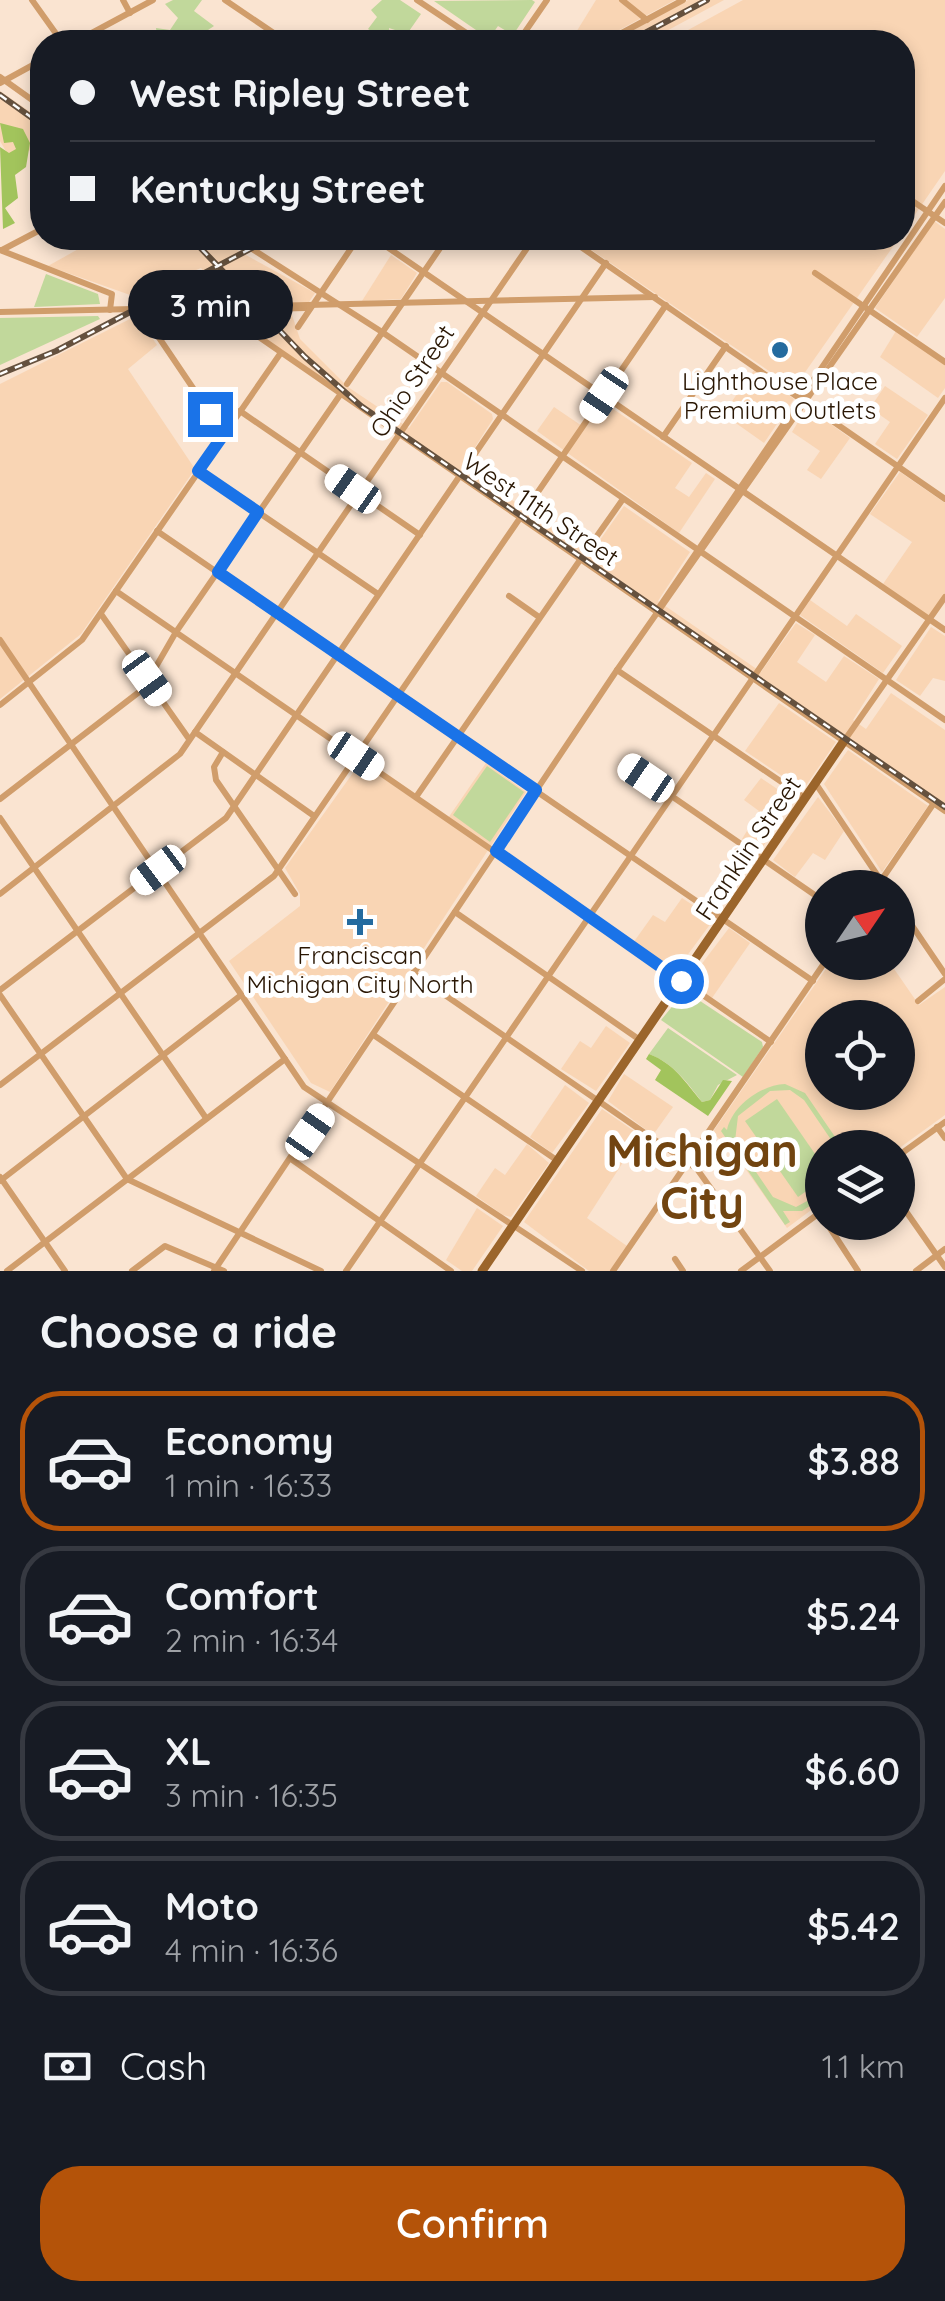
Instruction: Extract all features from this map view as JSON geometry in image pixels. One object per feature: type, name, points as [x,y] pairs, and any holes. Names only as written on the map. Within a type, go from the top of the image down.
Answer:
[{"type":"main road","name":"Franklin Street","points":[[482,1271],[844,742]]},
{"type":"street","points":[[32,0],[53,30]]},
{"type":"street","points":[[123,0],[130,12]]},
{"type":"street","points":[[97,30],[154,0]]},
{"type":"street","points":[[225,0],[269,30]]},
{"type":"street","points":[[417,0],[462,30]]},
{"type":"street","points":[[526,30],[547,0]]},
{"type":"street","points":[[622,0],[647,20]]},
{"type":"street","points":[[628,30],[682,0]]},
{"type":"street","points":[[30,66],[2,80],[30,100]]},
{"type":"street","points":[[915,237],[945,186]]},
{"type":"street","points":[[931,214],[945,202]]},
{"type":"street","points":[[915,203],[945,223]]},
{"type":"street","points":[[1,250],[30,234]]},
{"type":"street","points":[[1,250],[112,294],[110,310]]},
{"type":"street","points":[[257,250],[503,414],[945,720]]},
{"type":"street","points":[[298,327],[350,250]]},
{"type":"street","points":[[391,250],[945,630]]},
{"type":"street","points":[[347,384],[439,250]]},
{"type":"street","name":"Ohio Street","points":[[0,894],[165,769],[192,736],[526,250]]},
{"type":"street","points":[[586,250],[945,498]]},
{"type":"street","points":[[132,1271],[165,1246],[218,1270],[536,790],[700,550],[745,493],[803,400],[906,250]]},
{"type":"street","points":[[470,461],[606,264]]},
{"type":"street","points":[[815,273],[945,362]]},
{"type":"street","points":[[0,312],[655,298]]},
{"type":"street","points":[[531,502],[666,305]]},
{"type":"street","name":"West 11th Street","points":[[217,308],[945,811]]},
{"type":"street","points":[[142,310],[224,434]]},
{"type":"street","points":[[154,332],[160,310]]},
{"type":"street","points":[[664,437],[726,346]]},
{"type":"street","points":[[0,705],[82,640],[280,354]]},
{"type":"street","points":[[0,799],[143,689],[176,632],[340,395]]},
{"type":"street","points":[[346,1271],[945,398]]},
{"type":"street","points":[[700,550],[737,488],[803,400]]},
{"type":"street","points":[[240,411],[420,535]]},
{"type":"street","points":[[198,471],[378,594]]},
{"type":"street","points":[[322,1271],[127,1180],[0,993],[234,808],[459,477]]},
{"type":"street","points":[[592,543],[623,499]]},
{"type":"street","points":[[0,1085],[278,870],[520,518]]},
{"type":"street","points":[[157,531],[812,981],[613,1271]]},
{"type":"street","points":[[416,796],[580,560]]},
{"type":"street","points":[[116,591],[770,1042]]},
{"type":"street","points":[[509,596],[539,617]]},
{"type":"street","name":"Franklin Street","points":[[844,742],[945,597]]},
{"type":"street","points":[[101,614],[192,736],[223,752],[314,816]]},
{"type":"street","points":[[0,640],[304,1087],[582,1271]]},
{"type":"street","points":[[617,670],[806,799]]},
{"type":"street","points":[[223,752],[214,774],[295,894]]},
{"type":"street","points":[[628,766],[805,888]]},
{"type":"street","points":[[816,784],[871,870]]},
{"type":"street","points":[[891,870],[934,804]]},
{"type":"street","points":[[0,818],[206,1118]]},
{"type":"street","points":[[455,912],[640,1040]]},
{"type":"street","points":[[915,930],[945,977],[918,1001]]},
{"type":"street","points":[[413,974],[688,1162],[705,1177],[770,1271]]},
{"type":"street","points":[[64,1271],[1,1179],[242,995]]},
{"type":"street","points":[[375,1036],[558,1161]]},
{"type":"street","points":[[7,1271],[285,1059]]},
{"type":"street","points":[[915,1143],[945,1122]]},
{"type":"street","points":[[937,1127],[945,1138]]},
{"type":"street","points":[[291,1159],[451,1271]]},
{"type":"street","points":[[915,1224],[945,1268]]},
{"type":"street","points":[[740,1271],[805,1227]]},
{"type":"street","points":[[838,1240],[858,1271]]},
{"type":"street","points":[[916,1271],[945,1249]]},
{"type":"street","points":[[675,1259],[683,1271]]},
{"type":"shaded area","points":[[596,0],[675,0],[619,30],[577,30]]},
{"type":"shaded area","points":[[688,0],[724,0],[668,30],[633,30]]},
{"type":"shaded area","points":[[743,0],[945,0],[945,171],[915,215],[915,30],[688,30]]},
{"type":"shaded area","points":[[0,91],[30,112],[30,150],[11,160],[0,141]]},
{"type":"shaded area","points":[[934,221],[945,229],[945,298],[917,337],[875,308]]},
{"type":"shaded area","points":[[77,250],[237,250],[315,293],[309,302],[288,303],[300,339],[348,387],[409,428],[441,382],[447,382],[492,414],[493,419],[463,466],[590,554],[624,506],[690,552],[658,601],[761,672],[796,623],[815,635],[797,662],[826,682],[844,656],[879,679],[853,720],[866,729],[891,693],[945,730],[945,810],[208,302],[191,301],[218,286],[201,268],[133,296],[48,266]]},
{"type":"shaded area","name":"Lighthouse Place Premium Outlets","points":[[592,250],[891,250],[794,388]]},
{"type":"shaded area","points":[[391,255],[417,273],[401,299],[362,301]]},
{"type":"shaded area","points":[[132,318],[140,320],[157,345],[128,369],[195,469],[81,634],[0,699],[0,384]]},
{"type":"shaded area","points":[[896,331],[945,365],[945,388],[938,398],[880,357]]},
{"type":"shaded area","points":[[754,370],[794,399],[764,443],[723,414]]},
{"type":"shaded area","points":[[885,386],[928,415],[897,459],[875,444],[890,422],[870,408]]},
{"type":"shaded area","points":[[603,402],[692,463],[675,488],[689,497],[706,473],[715,479],[679,533],[537,431],[554,407],[585,428]]},
{"type":"shaded area","points":[[807,407],[850,438],[821,479],[807,470],[820,451],[792,432]]},
{"type":"shaded area","points":[[900,472],[945,503],[945,593],[929,616],[883,584],[912,542],[870,514]]},
{"type":"shaded area","points":[[810,600],[847,626],[856,614],[902,646],[883,673],[800,615]]},
{"type":"shaded area","points":[[931,627],[945,636],[945,681],[933,678],[920,696],[896,680]]},
{"type":"shaded area","points":[[779,703],[836,742],[803,790],[745,751]]},
{"type":"shaded area","points":[[848,750],[928,806],[881,870],[824,784]]},
{"type":"shaded area","name":"Franciscan Michigan City North","points":[[360,763],[446,821],[486,763],[526,792],[330,1092],[311,1083],[229,961],[300,906],[300,894],[285,868]]},
{"type":"shaded area","points":[[761,778],[794,800],[760,851],[742,839],[759,811],[744,800]]},
{"type":"shaded area","points":[[818,797],[844,831],[825,860],[813,853],[795,877],[773,860]]},
{"type":"shaded area","points":[[682,898],[714,919],[675,972],[633,943],[653,915],[665,922]]},
{"type":"shaded area","points":[[729,928],[750,943],[712,998],[691,984],[691,978]]},
{"type":"shaded area","points":[[818,980],[902,980],[919,1005],[945,987],[945,1115],[915,1137],[915,1130],[805,1130],[805,1215],[787,1228],[730,1147],[712,1133]]},
{"type":"shaded area","points":[[606,1026],[630,1043],[596,1091],[561,1069],[580,1041],[591,1048]]},
{"type":"shaded area","points":[[624,1074],[673,1107],[653,1135],[608,1101]]},
{"type":"shaded area","points":[[565,1085],[589,1103],[552,1153],[530,1137]]},
{"type":"shaded area","points":[[602,1109],[634,1131],[620,1150],[627,1156],[587,1218],[627,1246],[610,1271],[589,1271],[524,1222]]},
{"type":"shaded area","points":[[527,1144],[549,1163],[511,1217],[503,1215],[476,1196],[495,1168],[505,1175]]},
{"type":"shaded area","points":[[477,1208],[503,1226],[472,1271],[462,1271],[446,1260]]},
{"type":"green space","points":[[173,0],[202,0],[194,11],[214,26],[208,30],[170,30],[178,18],[165,4]]},
{"type":"green space","points":[[382,0],[400,0],[421,14],[410,30],[370,30],[377,17],[371,10]]},
{"type":"green space","points":[[434,1],[535,2],[516,30],[498,26],[495,30],[476,30]]},
{"type":"green space","points":[[0,123],[23,129],[30,143],[26,167],[15,175],[18,198],[5,208],[15,223],[3,229],[0,147],[9,153],[16,149],[13,142],[4,143]]},
{"type":"green space","points":[[46,274],[98,294],[100,304],[34,307]]},
{"type":"green space","points":[[0,318],[100,319],[0,365]]},
{"type":"green space","points":[[487,766],[524,792],[490,842],[453,815]]},
{"type":"green space","points":[[685,991],[762,1042],[763,1047],[743,1077],[661,1020]]},
{"type":"green space","points":[[668,1028],[737,1075],[718,1085],[710,1100],[702,1102],[673,1068],[649,1054]]},
{"type":"green space","points":[[649,1054],[673,1068],[702,1102],[710,1100],[723,1080],[732,1081],[708,1116],[655,1080],[661,1070],[646,1059]]},
{"type":"green space","points":[[785,1084],[805,1093],[805,1101],[790,1090],[770,1091],[738,1116],[735,1141],[773,1197],[796,1207],[805,1202],[802,1211],[783,1211],[790,1222],[785,1225],[721,1131],[724,1127],[727,1130],[735,1113],[749,1098]]},
{"type":"green space","points":[[777,1099],[805,1139],[805,1192],[798,1197],[745,1121]]},
{"type":"green space","points":[[811,1110],[817,1110],[830,1130],[824,1130]]},
{"type":"railway","points":[[651,30],[707,0]]},
{"type":"railway","points":[[0,95],[30,116]]},
{"type":"railway","points":[[202,250],[305,357],[361,406],[945,807]]},
{"type":"railway","points":[[0,374],[56,351],[248,250]]},
{"type":"place","name":"Lighthouse Place Premium Outlets","points":[[780,350]]},
{"type":"place","name":"Franciscan Michigan City North","points":[[360,922]]},
{"type":"district","name":"Michigan City","points":[[702,1177]]},
{"type":"route","points":[[210,414],[224,434],[198,471],[258,512],[218,572],[536,790],[496,851],[681,981]]}]
